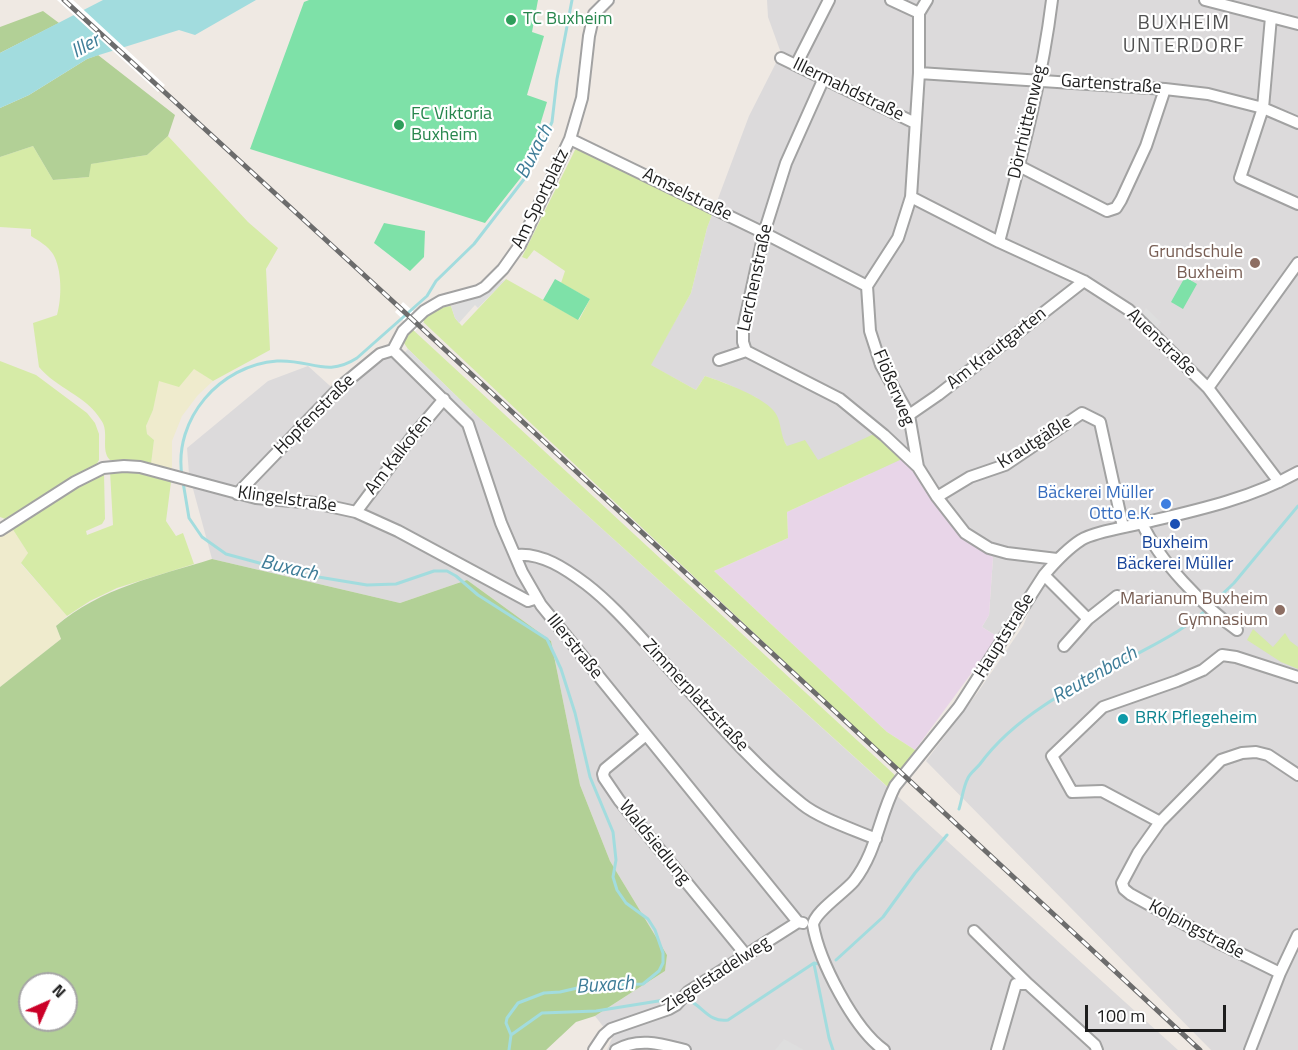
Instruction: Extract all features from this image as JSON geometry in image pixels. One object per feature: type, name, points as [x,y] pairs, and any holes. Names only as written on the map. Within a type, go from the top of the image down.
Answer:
[{"type":"street","name":"Am Sportplatz","points":[[395,347],[403,331],[424,311],[441,301],[478,291],[493,280],[520,245],[570,139],[582,98],[589,36],[594,14],[608,0]]},
{"type":"street","points":[[796,65],[829,0]]},
{"type":"street","points":[[891,0],[920,14]]},
{"type":"street","points":[[867,286],[898,238],[911,197],[919,73],[920,14],[927,0]]},
{"type":"street","name":"Dörrhüttenweg","points":[[999,242],[1038,80],[1052,0]]},
{"type":"street","points":[[1205,0],[1298,24]]},
{"type":"street","points":[[1271,16],[1263,108],[1240,178],[1298,204]]},
{"type":"street","name":"Illermahdstraße","points":[[782,58],[915,123]]},
{"type":"street","name":"Gartenstraße","points":[[919,73],[1165,89],[1208,94],[1263,108],[1298,123]]},
{"type":"street","name":"Lerchenstraße","points":[[824,78],[786,164],[764,233],[743,329],[743,342],[746,351],[840,399],[867,420],[918,467]]},
{"type":"street","points":[[1019,166],[1107,211],[1112,210],[1121,200],[1146,146],[1165,89]]},
{"type":"street","name":"Amselstraße","points":[[570,139],[764,233],[867,286]]},
{"type":"street","name":"Auenstraße","points":[[911,197],[999,242],[1084,281],[1129,310],[1208,388],[1279,483]]},
{"type":"street","points":[[1208,388],[1298,262]]},
{"type":"street","name":"Am Krautgarten","points":[[909,415],[1084,281]]},
{"type":"street","name":"Flößerweg","points":[[867,286],[870,331],[881,365],[909,415],[918,467],[937,497],[965,532],[989,548],[1057,560]]},
{"type":"street","name":"Illerstraße","points":[[395,347],[470,428],[492,500],[522,572],[537,598],[559,629],[798,922]]},
{"type":"street","name":"Hopfenstraße","points":[[237,494],[340,387],[380,354],[395,347]]},
{"type":"street","points":[[719,360],[746,351]]},
{"type":"street","name":"Am Kalkofen","points":[[356,512],[412,437],[444,399]]},
{"type":"street","name":"Krautgäßle","points":[[937,497],[970,477],[1005,465],[1082,413],[1100,422],[1123,527]]},
{"type":"street","name":"Klingelstraße","points":[[0,530],[75,482],[103,468],[140,467],[256,498],[315,503],[356,512],[398,531],[528,601],[537,598]]},
{"type":"street","name":"Hauptstraße","points":[[813,924],[817,915],[840,896],[863,868],[895,786],[959,707],[1044,575],[1057,560],[1082,540],[1123,527],[1197,510],[1279,483],[1298,472]]},
{"type":"street","points":[[1142,524],[1167,563],[1208,606],[1237,630]]},
{"type":"street","name":"Zimmerplatzstraße","points":[[516,555],[527,555],[546,560],[586,584],[638,635],[724,728],[800,803],[876,839]]},
{"type":"street","points":[[1044,575],[1088,619]]},
{"type":"street","points":[[1064,646],[1088,619],[1118,596]]},
{"type":"street","points":[[1298,677],[1236,657],[1222,655],[1203,670],[1184,679],[1103,707],[1052,756],[1072,792],[1102,791],[1160,822],[1221,760],[1230,756],[1256,752],[1268,755],[1298,775]]},
{"type":"street","name":"Waldsiedlung","points":[[646,735],[605,769],[604,778],[619,800],[746,955]]},
{"type":"street","name":"Kolpingstraße","points":[[1160,822],[1124,878],[1122,883],[1124,889],[1219,943],[1280,973]]},
{"type":"street","points":[[798,922],[813,924],[832,978],[843,1000],[867,1035],[884,1050]]},
{"type":"street","name":"Ziegelstadelweg","points":[[594,1050],[611,1029],[676,1005],[688,992],[798,922]]},
{"type":"street","points":[[974,931],[1095,1045],[1097,1050]]},
{"type":"street","points":[[1250,1050],[1280,973],[1298,935]]},
{"type":"street","points":[[997,1050],[1016,984],[1028,984]]},
{"type":"street","points":[[616,1050],[633,1043],[644,1042],[685,1050]]},
{"type":"shaded area","points":[[767,0],[1298,0],[1298,1050],[1211,1050],[926,761],[978,692],[1023,626],[1043,578],[998,637],[982,627],[989,615],[993,557],[967,542],[953,525],[836,452],[818,461],[787,446],[757,398],[705,376],[696,390],[650,365],[691,293],[707,228],[749,116],[781,53],[768,17]]},
{"type":"shaded area","points":[[506,279],[478,308],[475,305],[459,323],[451,306],[470,300]]},
{"type":"shaded area","points":[[1146,308],[1161,322],[1156,331],[1142,316]]},
{"type":"shaded area","points":[[408,349],[473,412],[467,418],[402,355]]},
{"type":"shaded area","points":[[402,355],[467,418],[473,412],[1178,1050],[607,1050],[612,1038],[595,1016],[665,971],[667,955],[610,861],[580,785],[551,641],[467,580],[400,603],[212,559],[189,474],[187,448],[268,381],[308,366],[339,394],[376,360]]},
{"type":"shaded area","points":[[194,368],[213,381],[198,395],[182,416],[172,441],[172,469],[151,464],[154,440],[147,434],[146,426],[153,410],[158,381]]},
{"type":"shaded area","points":[[902,459],[967,542],[993,557],[989,615],[982,627],[998,637],[915,750],[887,732],[714,571],[788,538],[787,512]]},
{"type":"shaded area","points":[[12,528],[28,553],[21,564],[67,616],[56,626],[61,639],[0,687],[0,537]]},
{"type":"shaded area","points":[[784,1039],[804,1050],[775,1050]]},
{"type":"green space","name":"FC Viktoria Buxheim","points":[[309,0],[538,0],[532,32],[544,36],[527,95],[547,102],[526,171],[485,223],[250,149],[304,2]]},
{"type":"green space","points":[[43,11],[59,23],[0,53],[0,27]]},
{"type":"green space","points":[[98,55],[175,115],[168,136],[147,155],[91,164],[89,177],[53,180],[33,146],[0,157],[0,108],[29,95],[87,59]]},
{"type":"green space","points":[[168,136],[248,222],[278,248],[266,269],[270,350],[213,381],[194,369],[179,387],[159,381],[153,410],[146,426],[147,434],[154,440],[151,464],[135,460],[110,460],[106,451],[104,425],[95,412],[39,367],[33,323],[57,315],[60,300],[60,275],[51,251],[31,236],[31,229],[0,227],[0,157],[33,146],[53,180],[89,177],[90,164],[147,155]]},
{"type":"green space","points":[[579,149],[713,212],[691,293],[651,365],[696,390],[705,376],[733,386],[764,402],[776,414],[787,446],[805,440],[818,460],[876,433],[902,459],[787,512],[788,538],[714,571],[887,732],[915,750],[916,754],[902,772],[420,319],[437,308],[451,306],[455,318],[462,326],[506,279],[579,320],[590,299],[561,283],[565,271],[534,250],[527,259],[522,257],[575,150]]},
{"type":"green space","points":[[384,223],[425,231],[424,257],[410,271],[374,243]]},
{"type":"green space","points":[[1185,277],[1197,284],[1183,309],[1171,302]]},
{"type":"green space","points":[[555,279],[590,299],[578,320],[543,300]]},
{"type":"green space","points":[[411,328],[898,778],[890,789],[473,412],[408,349],[402,340]]},
{"type":"green space","points":[[0,361],[36,375],[87,413],[95,423],[99,434],[99,460],[96,465],[83,471],[8,520],[0,517]]},
{"type":"green space","points":[[140,470],[171,482],[166,521],[176,536],[183,533],[194,564],[117,588],[90,601],[67,616],[21,563],[28,553],[12,528],[83,483],[104,473],[105,519],[102,524],[86,531],[87,535],[113,525],[110,471]]},
{"type":"green space","points":[[212,559],[400,603],[467,580],[551,641],[580,785],[610,861],[667,955],[665,971],[595,1016],[576,1022],[546,1050],[0,1050],[0,687],[61,639],[56,626],[73,613],[110,593]]},
{"type":"green space","points":[[1253,629],[1273,647],[1285,633],[1298,647],[1298,669],[1281,662],[1247,640]]},
{"type":"water","name":"Iller","points":[[103,0],[256,0],[195,35],[179,30],[87,59],[29,95],[0,108],[0,53]]},
{"type":"pier","points":[[57,0],[73,0],[165,85],[158,92]]},
{"type":"pier","points":[[403,302],[424,321],[415,331],[395,312]]},
{"type":"waterway","name":"Buxach","points":[[182,476],[181,455],[185,435],[193,416],[220,384],[256,365],[277,361],[336,367],[357,358],[427,296],[436,281],[474,244],[528,174],[552,122],[557,79],[572,0]]},
{"type":"waterway","name":"Buxach","points":[[183,482],[189,518],[202,537],[226,554],[300,574],[367,585],[396,584],[434,571],[447,571],[478,595],[547,639],[561,669],[575,713],[590,777],[613,832],[616,860],[613,877],[617,890],[626,903],[648,919],[655,930],[663,953],[663,963],[659,971],[643,984],[586,986],[544,993],[518,1003],[506,1023],[511,1035],[509,1050]]},
{"type":"waterway","name":"Reutenbach","points":[[1212,604],[1234,583],[1298,506]]},
{"type":"waterway","name":"Reutenbach","points":[[959,809],[969,776],[1013,729],[1052,700],[1174,634],[1207,609]]},
{"type":"waterway","name":"Reutenbach","points":[[836,960],[883,917],[915,873],[947,835]]},
{"type":"waterway","name":"Reutenbach","points":[[686,999],[715,1019],[728,1020],[814,963],[819,964]]},
{"type":"waterway","points":[[814,964],[833,1050]]},
{"type":"waterway","name":"Reutenbach","points":[[511,1035],[542,1013],[596,1011],[677,998]]},
{"type":"railway","points":[[64,0],[399,307],[1200,1050]]},
{"type":"place","name":"TC Buxheim","points":[[511,20]]},
{"type":"place","name":"FC Viktoria Buxheim","points":[[399,125]]},
{"type":"place","name":"Grundschule Buxheim","points":[[1255,263]]},
{"type":"place","name":"Bäckerei Müller Otto e.K.","points":[[1166,504]]},
{"type":"place","name":"Buxheim Bäckerei Müller","points":[[1175,524]]},
{"type":"place","name":"Marianum Buxheim Gymnasium","points":[[1280,610]]},
{"type":"place","name":"BRK Pflegeheim","points":[[1123,719]]},
{"type":"district","name":"BUXHEIM UNTERDORF","points":[[1184,36]]}]
